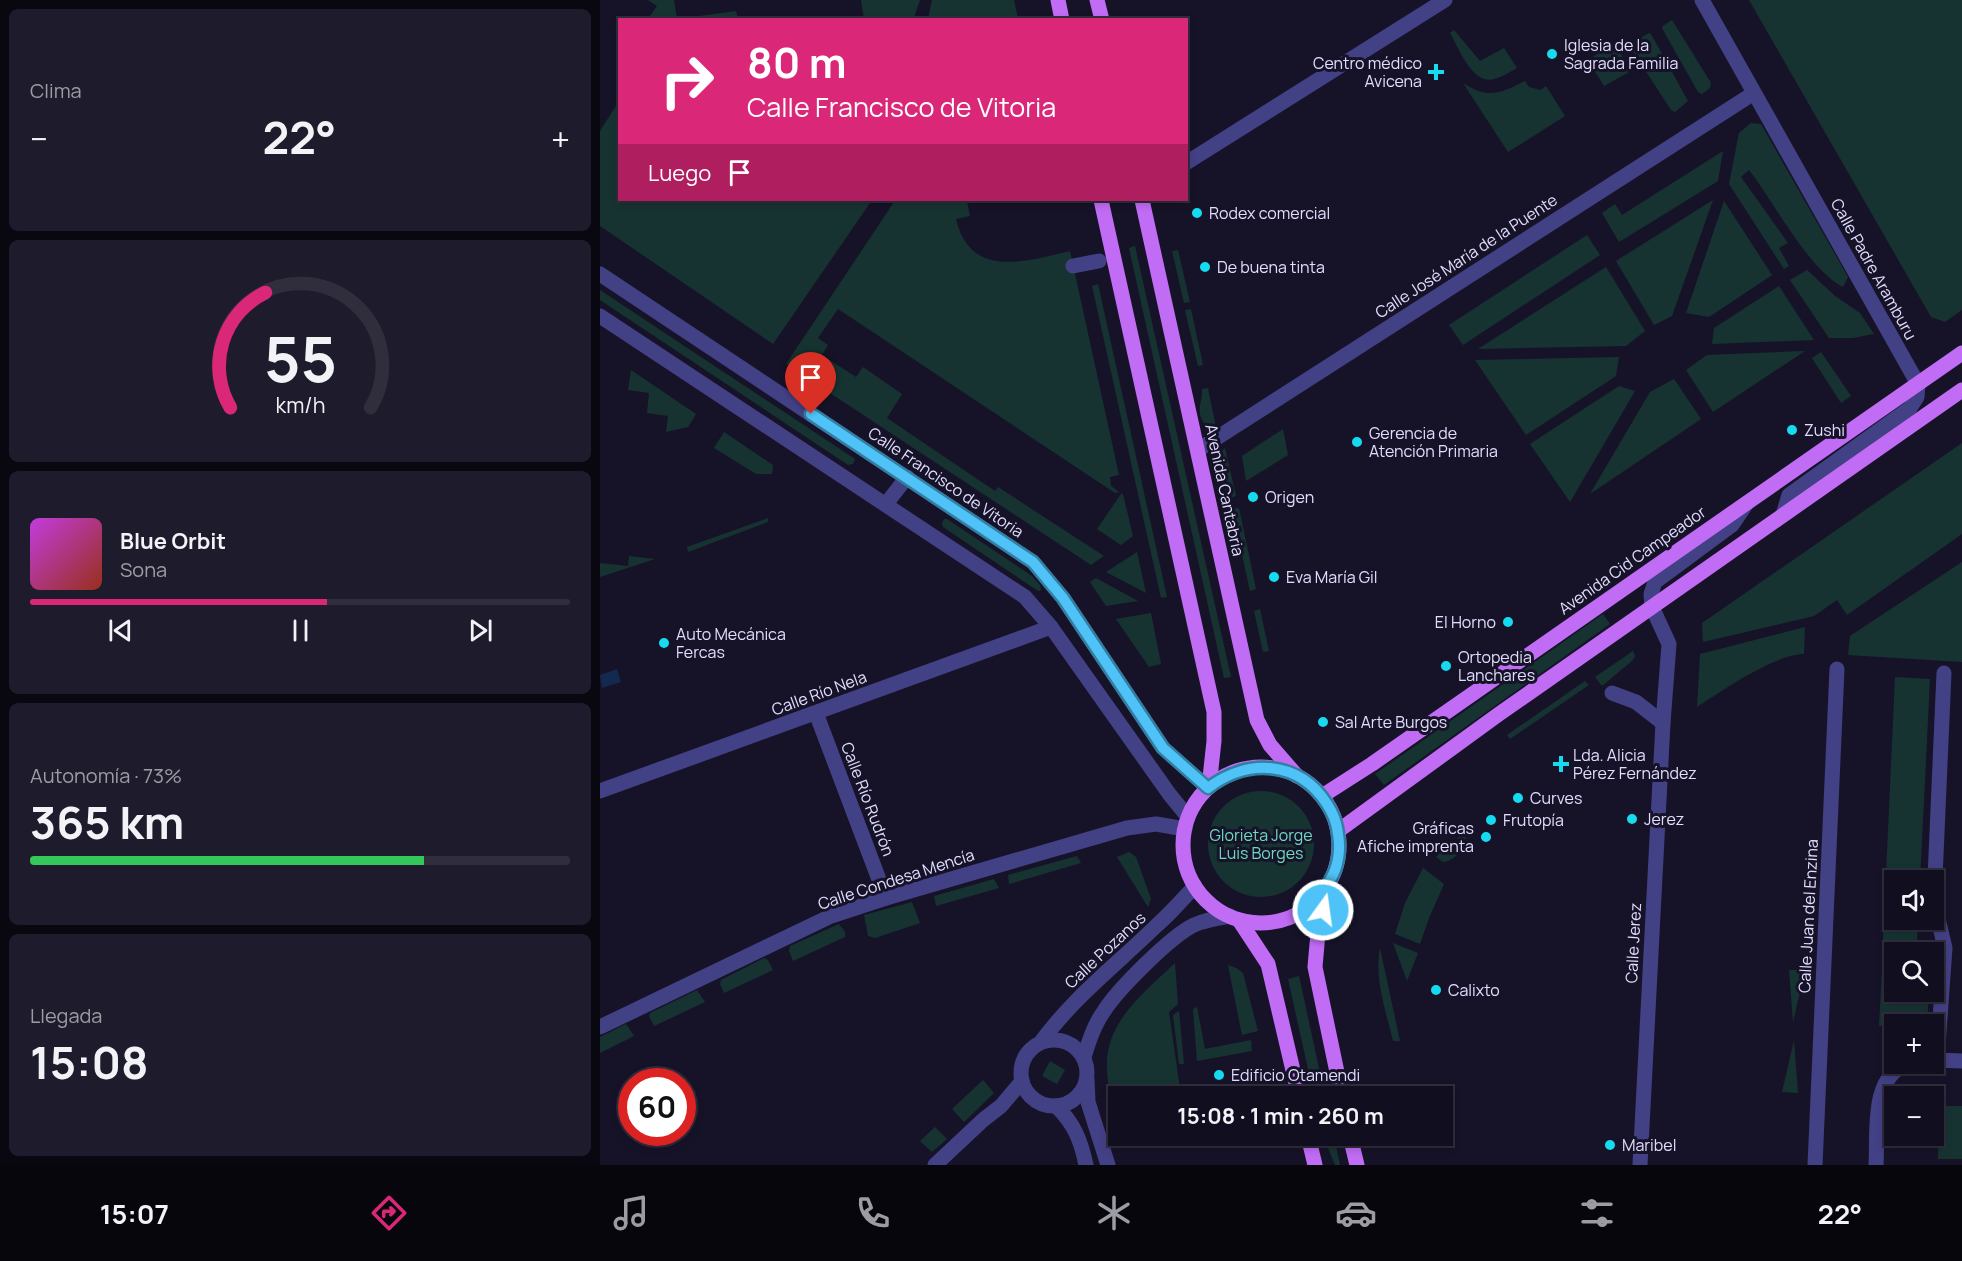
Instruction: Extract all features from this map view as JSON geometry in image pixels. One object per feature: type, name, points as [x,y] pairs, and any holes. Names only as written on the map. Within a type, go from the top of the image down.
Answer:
[{"type":"main road","points":[[1058,0],[1062,18]]},
{"type":"main road","points":[[1097,0],[1102,18]]},
{"type":"main road","points":[[1101,201],[1214,712],[1214,741],[1208,788]]},
{"type":"main road","name":"Avenida Cantabria","points":[[1142,201],[1257,720],[1270,745],[1297,776]]},
{"type":"main road","name":"Avenida Cid Campeador","points":[[1322,796],[1372,764],[1962,353]]},
{"type":"main road","points":[[1338,831],[1499,714],[1962,390]]},
{"type":"main road","points":[[1328,886],[1314,902],[1298,914],[1279,921],[1259,923],[1234,918],[1210,904],[1195,886],[1184,858],[1183,844],[1187,823],[1196,802],[1221,778],[1251,768],[1274,769],[1297,776],[1310,784],[1322,796],[1332,812],[1338,831],[1339,850],[1336,869],[1328,886],[1318,933],[1315,967],[1339,1086]]},
{"type":"main road","points":[[1234,918],[1268,964],[1297,1086]]},
{"type":"main road","points":[[1310,1146],[1315,1165]]},
{"type":"main road","points":[[1352,1146],[1357,1165]]},
{"type":"street","points":[[1188,162],[1444,0]]},
{"type":"street","name":"Calle Padre Aramburu","points":[[1702,0],[1918,384]]},
{"type":"street","name":"Calle José María de la Puente","points":[[1198,450],[1754,93]]},
{"type":"street","points":[[1073,266],[1099,261]]},
{"type":"street","name":"Calle Francisco de Vitoria","points":[[600,274],[1033,562],[1063,598],[1163,748],[1208,788]]},
{"type":"street","points":[[600,316],[1025,597],[1051,627],[1170,795],[1187,823]]},
{"type":"street","points":[[1783,515],[1789,495],[1910,408],[1917,397],[1918,384]]},
{"type":"street","points":[[886,504],[907,477]]},
{"type":"street","points":[[1652,607],[1651,594],[1655,582],[1732,525],[1749,500]]},
{"type":"street","name":"Calle Jerez","points":[[1640,1165],[1669,644],[1652,607]]},
{"type":"street","name":"Calle Río Nela","points":[[600,792],[1051,627]]},
{"type":"street","name":"Calle Juan del Enzina","points":[[1815,1165],[1837,669]]},
{"type":"street","points":[[1935,870],[1944,673]]},
{"type":"street","points":[[1612,693],[1636,702],[1663,723]]},
{"type":"street","name":"Calle Río Rudrón","points":[[816,713],[886,898]]},
{"type":"street","name":"Calle Condesa Mencía","points":[[600,1027],[831,916],[1127,828],[1187,823]]},
{"type":"street","name":"Calle Pozanos","points":[[1041,1042],[1053,1025],[1195,886]]},
{"type":"street","points":[[1108,1165],[1088,1102],[1084,1058],[1089,1040],[1114,996],[1180,933],[1208,920],[1234,918]]},
{"type":"street","points":[[1940,1014],[1946,948],[1941,930]]},
{"type":"street","points":[[1084,1058],[1064,1041],[1041,1042],[1031,1048],[1023,1059],[1020,1073],[1025,1089],[1032,1098],[1049,1105],[1072,1124],[1082,1146],[1086,1165]]},
{"type":"street","points":[[1944,1060],[1962,1061]]},
{"type":"street","points":[[1876,1165],[1880,1095],[1890,1074]]},
{"type":"street","points":[[1001,1106],[1049,1105],[1070,1101],[1084,1087],[1087,1076]]},
{"type":"street","points":[[935,1165],[1001,1106],[1022,1081]]},
{"type":"green space","points":[[648,0],[674,0],[677,18],[650,16],[657,6]]},
{"type":"green space","points":[[861,0],[920,0],[914,18],[864,18]]},
{"type":"green space","points":[[932,0],[1014,0],[1018,18],[928,18]]},
{"type":"green space","points":[[1749,0],[1962,0],[1962,310],[1945,322],[1931,317]]},
{"type":"green space","points":[[736,11],[738,18],[684,18]]},
{"type":"green space","points":[[1672,20],[1711,83],[1710,88],[1702,94],[1698,92],[1662,28]]},
{"type":"green space","points":[[1454,30],[1480,61],[1504,48],[1517,68],[1494,79],[1479,76],[1462,56],[1450,33]]},
{"type":"green space","points":[[1649,33],[1688,101],[1675,112],[1671,110],[1630,47],[1631,43]]},
{"type":"green space","points":[[1614,43],[1631,71],[1604,86],[1588,60]]},
{"type":"green space","points":[[1525,81],[1529,87],[1541,90],[1546,86],[1565,116],[1508,152],[1463,83],[1480,91],[1494,93]]},
{"type":"green space","points":[[618,103],[618,201],[871,201],[773,344],[600,226],[600,131]]},
{"type":"green space","points":[[1751,123],[1761,124],[1848,277],[1843,287],[1817,266],[1804,251],[1749,170],[1741,177],[1788,243],[1779,248],[1789,266],[1784,269],[1729,184],[1739,133]]},
{"type":"green space","points":[[1723,151],[1718,181],[1619,242],[1602,213],[1615,204],[1622,215]]},
{"type":"green space","points":[[1713,200],[1672,316],[1654,325],[1616,261]]},
{"type":"green space","points":[[967,201],[970,216],[956,219],[963,238],[974,251],[987,259],[1002,262],[1019,261],[1070,251],[1119,475],[1110,477],[1111,486],[1119,492],[1115,493],[838,309],[818,338],[828,345],[822,355],[856,377],[863,367],[902,394],[887,418],[995,491],[998,487],[1104,556],[1091,565],[786,364],[894,202]]},
{"type":"green space","points":[[1724,201],[1772,275],[1709,317],[1686,313]]},
{"type":"green space","points":[[1587,235],[1600,255],[1463,345],[1449,325]]},
{"type":"green space","points":[[1135,246],[1231,677],[1224,678],[1129,248]]},
{"type":"green space","points":[[1178,250],[1190,302],[1184,303],[1172,251]]},
{"type":"green space","points":[[1606,267],[1645,331],[1626,346],[1478,349]]},
{"type":"green space","points":[[1807,270],[1835,296],[1860,313],[1874,334],[1853,338],[1829,338],[1790,280]]},
{"type":"green space","points":[[1098,284],[1167,597],[1161,598],[1092,286]]},
{"type":"green space","points":[[1779,286],[1814,340],[1712,344],[1714,328]]},
{"type":"green space","points":[[600,290],[855,459],[853,464],[848,465],[600,300]]},
{"type":"green space","points":[[1191,309],[1203,365],[1198,366],[1185,310]]},
{"type":"green space","points":[[1805,351],[1713,412],[1686,370],[1707,355]]},
{"type":"green space","points":[[1821,352],[1851,396],[1841,403],[1812,358]]},
{"type":"green space","points":[[1619,357],[1616,376],[1526,435],[1475,360]]},
{"type":"green space","points":[[631,370],[696,414],[688,427],[666,432],[668,416],[647,413],[649,393],[628,390]]},
{"type":"green space","points":[[1674,379],[1701,419],[1590,494],[1650,392]]},
{"type":"green space","points":[[1619,386],[1635,391],[1570,502],[1530,444]]},
{"type":"green space","points":[[1208,388],[1216,428],[1206,426],[1200,415],[1202,389]]},
{"type":"green space","points":[[1283,429],[1288,455],[1246,481],[1242,456]]},
{"type":"green space","points":[[724,432],[773,465],[772,474],[756,474],[714,448]]},
{"type":"green space","points":[[1962,443],[1962,534],[1847,615],[1837,600],[1814,616],[1703,642],[1702,623]]},
{"type":"green space","points":[[1225,448],[1236,496],[1230,498],[1227,490],[1219,488],[1215,472],[1216,461]]},
{"type":"green space","points":[[1123,494],[1133,536],[1121,545],[1097,529]]},
{"type":"green space","points":[[1239,508],[1256,589],[1250,591],[1232,509]]},
{"type":"green space","points":[[768,518],[768,522],[688,552],[687,547]]},
{"type":"green space","points":[[944,519],[1032,576],[1040,585],[1041,590],[1038,591],[943,527]]},
{"type":"green space","points":[[1137,552],[1146,593],[1106,572]]},
{"type":"green space","points":[[629,556],[655,559],[600,577],[600,563],[628,566]]},
{"type":"green space","points":[[1962,562],[1962,662],[1848,655],[1850,636]]},
{"type":"green space","points":[[1096,578],[1138,601],[1106,606],[1090,582]]},
{"type":"green space","points":[[1260,609],[1269,651],[1263,652],[1254,611]]},
{"type":"green space","points":[[1151,613],[1161,664],[1149,667],[1116,619]]},
{"type":"green space","points":[[1603,614],[1610,624],[1384,785],[1375,774]]},
{"type":"green space","points":[[1805,627],[1804,654],[1764,666],[1697,707],[1700,654]]},
{"type":"green space","points":[[1633,651],[1635,656],[1633,660],[1602,686],[1595,677]]},
{"type":"green space","points":[[1895,677],[1930,679],[1920,870],[1886,870]]},
{"type":"green space","points":[[1585,681],[1589,685],[1510,739],[1507,735]]},
{"type":"green space","name":"Glorieta Jorge Luis Borges","points":[[1261,791],[1281,795],[1298,807],[1310,824],[1314,844],[1310,864],[1298,881],[1281,893],[1261,897],[1241,893],[1224,881],[1212,864],[1208,844],[1212,824],[1224,807],[1241,795]]},
{"type":"green space","points":[[1462,834],[1466,837],[1455,857],[1443,862],[1436,857],[1441,852],[1444,854],[1459,841],[1457,838]]},
{"type":"green space","points":[[1129,852],[1136,857],[1151,899],[1148,907],[1117,857]]},
{"type":"green space","points":[[1077,856],[1081,863],[1009,884],[1008,875]]},
{"type":"green space","points":[[1423,868],[1444,884],[1420,944],[1395,934],[1405,903]]},
{"type":"green space","points":[[994,879],[999,888],[936,906],[934,896]]},
{"type":"green space","points":[[912,902],[920,923],[875,938],[868,936],[864,915]]},
{"type":"green space","points":[[1884,918],[1884,930],[1918,930],[1917,942],[1883,940]]},
{"type":"green space","points":[[839,924],[845,932],[845,937],[793,961],[789,951],[790,946]]},
{"type":"green space","points":[[1393,943],[1418,953],[1407,981]]},
{"type":"green space","points":[[1380,948],[1400,1041],[1393,1041],[1382,995],[1379,971]]},
{"type":"green space","points":[[1884,952],[1884,1002],[1928,1002],[1928,1014],[1884,1014],[1884,1026],[1879,1026]]},
{"type":"green space","points":[[764,958],[768,960],[773,970],[724,993],[720,984],[721,980]]},
{"type":"green space","points":[[1175,963],[1178,1004],[1169,1012],[1180,1086],[1109,1086],[1108,1053],[1112,1037],[1119,1023],[1139,997]]},
{"type":"green space","points":[[1228,965],[1243,973],[1258,1031],[1242,1035]]},
{"type":"green space","points":[[1789,970],[1805,970],[1793,1022]]},
{"type":"green space","points":[[1299,976],[1323,1086],[1312,1086],[1288,979]]},
{"type":"green space","points":[[697,990],[705,1002],[654,1026],[649,1016],[650,1013]]},
{"type":"green space","points":[[1197,1007],[1205,1049],[1251,1040],[1252,1051],[1197,1061],[1193,1009]]},
{"type":"green space","points":[[1179,1011],[1184,1064],[1179,1064],[1173,1015]]},
{"type":"green space","points":[[626,1024],[634,1036],[600,1053],[600,1037]]},
{"type":"green space","points":[[1794,1040],[1798,1093],[1782,1092]]},
{"type":"green space","points":[[1050,1061],[1065,1070],[1057,1084],[1042,1076]]},
{"type":"green space","points":[[983,1080],[994,1093],[964,1122],[952,1109]]},
{"type":"green space","points":[[1944,1106],[1962,1106],[1962,1159],[1938,1159],[1938,1146],[1944,1146]]},
{"type":"green space","points":[[935,1127],[947,1139],[932,1152],[920,1141]]},
{"type":"green space","points":[[1327,1146],[1336,1146],[1340,1165],[1335,1165]]},
{"type":"water","points":[[617,669],[621,682],[602,688],[600,675]]},
{"type":"place","name":"Iglesia de la Sagrada Familia","points":[[1552,54]]},
{"type":"place","name":"Centro médico Avicena","points":[[1436,72]]},
{"type":"place","name":"Rodex comercial","points":[[1197,213]]},
{"type":"place","name":"De buena tinta","points":[[1205,267]]},
{"type":"place","name":"Zushi","points":[[1792,430]]},
{"type":"place","name":"Gerencia de Atención Primaria","points":[[1357,442]]},
{"type":"place","name":"Origen","points":[[1253,497]]},
{"type":"place","name":"Eva María Gil","points":[[1274,577]]},
{"type":"place","name":"El Horno","points":[[1508,622]]},
{"type":"place","name":"Auto Mecánica Fercas","points":[[664,643]]},
{"type":"place","name":"Ortopedia Lanchares","points":[[1446,666]]},
{"type":"place","name":"Sal Arte Burgos","points":[[1323,722]]},
{"type":"place","name":"Lda. Alicia Pérez Fernández","points":[[1561,764]]},
{"type":"place","name":"Curves","points":[[1518,798]]},
{"type":"place","name":"Jerez","points":[[1632,819]]},
{"type":"place","name":"Frutopía","points":[[1491,820]]},
{"type":"place","name":"Gráficas Afiche imprenta","points":[[1486,837]]},
{"type":"place","name":"Calixto","points":[[1436,990]]},
{"type":"place","name":"Edificio Otamendi","points":[[1219,1075]]},
{"type":"place","name":"Maribel","points":[[1610,1145]]},
{"type":"route","points":[[811,414],[1033,562],[1063,598],[1163,748],[1208,788],[1221,778],[1236,772],[1267,767],[1282,770],[1310,784],[1322,796],[1332,812],[1338,831],[1339,850],[1336,869],[1328,886],[1323,910]]}]
